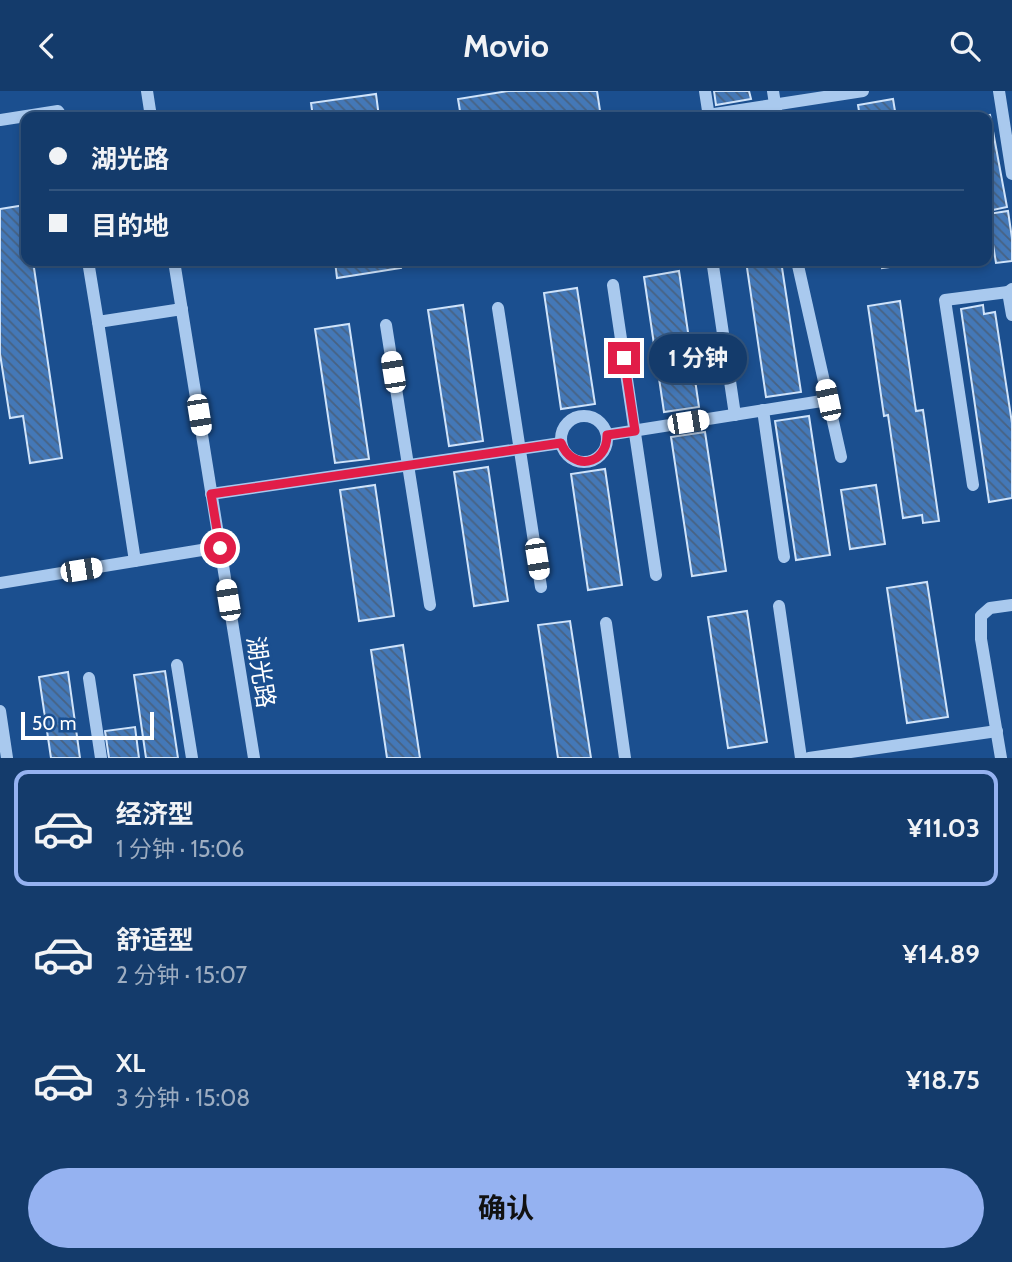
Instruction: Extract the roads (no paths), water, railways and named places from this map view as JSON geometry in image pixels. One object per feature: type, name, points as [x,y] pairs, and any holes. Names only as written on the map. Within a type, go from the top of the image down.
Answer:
[{"type":"street","points":[[147,91],[150,112]]},
{"type":"street","points":[[705,91],[708,112]]},
{"type":"street","points":[[773,91],[776,111],[863,91]]},
{"type":"street","points":[[999,91],[1012,174]]},
{"type":"street","points":[[0,120],[21,117]]},
{"type":"street","points":[[89,266],[135,561]]},
{"type":"street","name":"湖光路","points":[[175,266],[254,758]]},
{"type":"street","points":[[713,266],[735,415]]},
{"type":"street","points":[[798,266],[841,457]]},
{"type":"street","points":[[613,285],[656,575]]},
{"type":"street","points":[[973,485],[945,300],[1010,291],[1012,315]]},
{"type":"street","points":[[498,308],[541,587]]},
{"type":"street","points":[[98,322],[182,309]]},
{"type":"street","points":[[386,324],[430,605]]},
{"type":"street","points":[[607,435],[828,400]]},
{"type":"street","points":[[763,410],[785,557]]},
{"type":"street","points":[[577,417],[593,417],[607,435],[604,450],[593,460],[586,462],[570,457],[561,443],[564,426],[577,417]]},
{"type":"street","points":[[211,494],[561,443]]},
{"type":"street","points":[[0,583],[220,548]]},
{"type":"street","points":[[1001,758],[981,639],[981,616],[990,608],[1012,605]]},
{"type":"street","points":[[779,606],[801,758]]},
{"type":"street","points":[[606,623],[625,758]]},
{"type":"street","points":[[177,665],[192,758]]},
{"type":"street","points":[[89,678],[101,758]]},
{"type":"street","points":[[0,711],[7,758]]},
{"type":"street","points":[[809,758],[997,731]]}]
